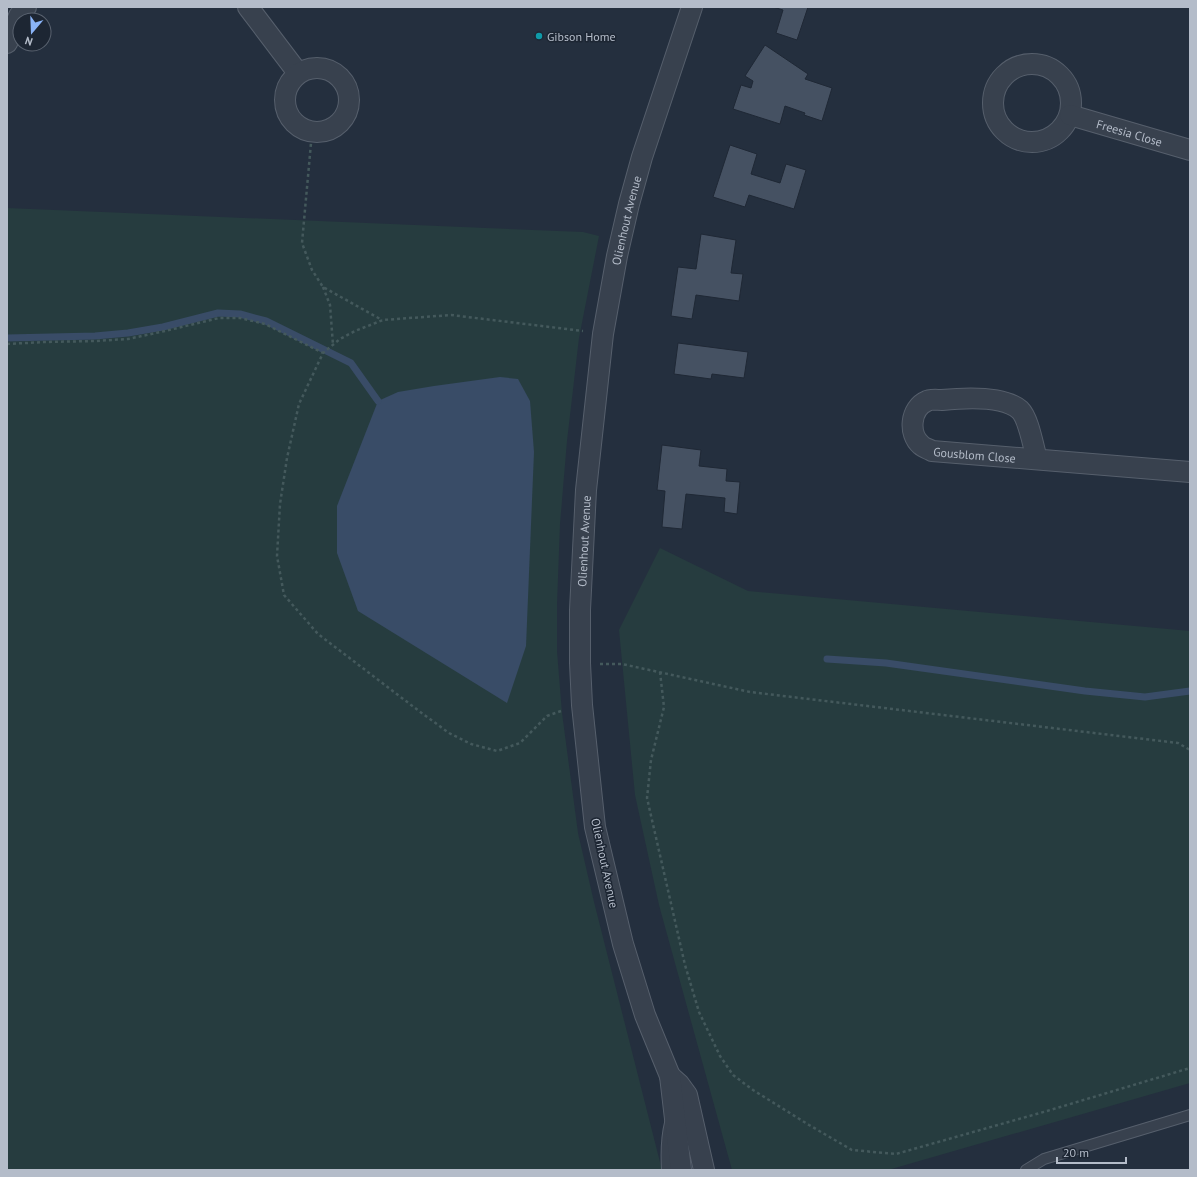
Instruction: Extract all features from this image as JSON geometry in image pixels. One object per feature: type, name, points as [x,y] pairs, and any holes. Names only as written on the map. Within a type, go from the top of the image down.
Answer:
[{"type":"street","points":[[248,7],[298,73]]},
{"type":"street","name":"Olienhout Avenue","points":[[681,1170],[673,1112],[670,1076],[645,1015],[623,944],[595,827],[582,705],[580,610],[586,490],[602,341],[617,256],[638,171],[692,7]]},
{"type":"street","points":[[7,43],[17,11]]},
{"type":"street","points":[[317,67],[328,69],[337,74],[344,82],[348,92],[349,103],[341,122],[332,128],[312,132],[293,122],[287,113],[284,102],[285,91],[290,81],[298,73],[317,67]]},
{"type":"street","name":"Freesia Close","points":[[1070,115],[1190,150]]},
{"type":"street","name":"Gousblom Close","points":[[1037,459],[1026,419],[1020,410],[1007,403],[969,398],[927,401],[916,409],[912,420],[914,434],[921,445],[932,451],[1190,472]]},
{"type":"street","name":"Olienhout Avenue","points":[[670,1076],[679,1084],[687,1095],[705,1167]]},
{"type":"lane","points":[[667,1170],[666,1142],[673,1112]]},
{"type":"lane","points":[[1026,1170],[1044,1159],[1190,1115]]},
{"type":"path","points":[[312,132],[302,243],[312,270],[323,287],[330,305],[333,345]]},
{"type":"path","points":[[323,287],[383,320]]},
{"type":"path","points":[[566,710],[548,716],[520,743],[497,751],[471,744],[449,733],[381,681],[349,659],[318,634],[284,595],[277,556],[280,504],[286,465],[299,404],[323,353],[333,345],[355,331],[383,320],[451,315],[586,331]]},
{"type":"path","points":[[7,344],[95,342],[128,339],[219,318],[240,318],[265,324],[323,353]]},
{"type":"path","points":[[598,664],[622,664],[750,692],[1178,743],[1190,750]]},
{"type":"path","points":[[660,672],[664,707],[650,760],[647,798],[685,965],[699,1012],[720,1056],[733,1075],[753,1090],[852,1150],[896,1154],[1190,1068]]},
{"type":"green space","points":[[7,208],[583,232],[599,236],[579,338],[567,441],[560,524],[557,651],[562,713],[578,833],[662,1170],[7,1170]]},
{"type":"green space","points":[[660,548],[748,591],[1190,631],[1190,1083],[888,1170],[732,1170],[659,905],[635,795],[619,630]]},
{"type":"water","points":[[500,377],[518,379],[530,401],[534,452],[526,646],[507,703],[358,611],[337,553],[337,506],[378,401],[398,392]]},
{"type":"building","points":[[773,7],[808,7],[797,40],[776,33],[783,10]]},
{"type":"building","points":[[765,45],[808,74],[805,79],[832,88],[822,121],[804,115],[805,113],[785,106],[780,124],[733,109],[741,85],[751,88],[753,81],[745,76]]},
{"type":"building","points":[[730,145],[757,154],[751,174],[780,183],[786,164],[806,170],[794,209],[749,195],[745,207],[713,197]]},
{"type":"building","points":[[701,234],[736,240],[731,273],[743,274],[739,301],[696,295],[692,319],[671,316],[678,267],[696,269]]},
{"type":"building","points":[[678,343],[748,352],[744,378],[712,374],[711,379],[674,374]]},
{"type":"building","points":[[662,445],[701,450],[699,466],[727,469],[726,481],[740,482],[737,514],[724,512],[725,498],[686,494],[682,529],[662,527],[665,491],[657,490]]},
{"type":"waterway","points":[[7,338],[95,336],[128,333],[163,327],[218,313],[240,314],[266,321],[351,363],[378,401]]},
{"type":"waterway","points":[[827,659],[886,663],[1085,691],[1145,697],[1190,691]]},
{"type":"place","name":"Gibson Home","points":[[539,36]]}]
